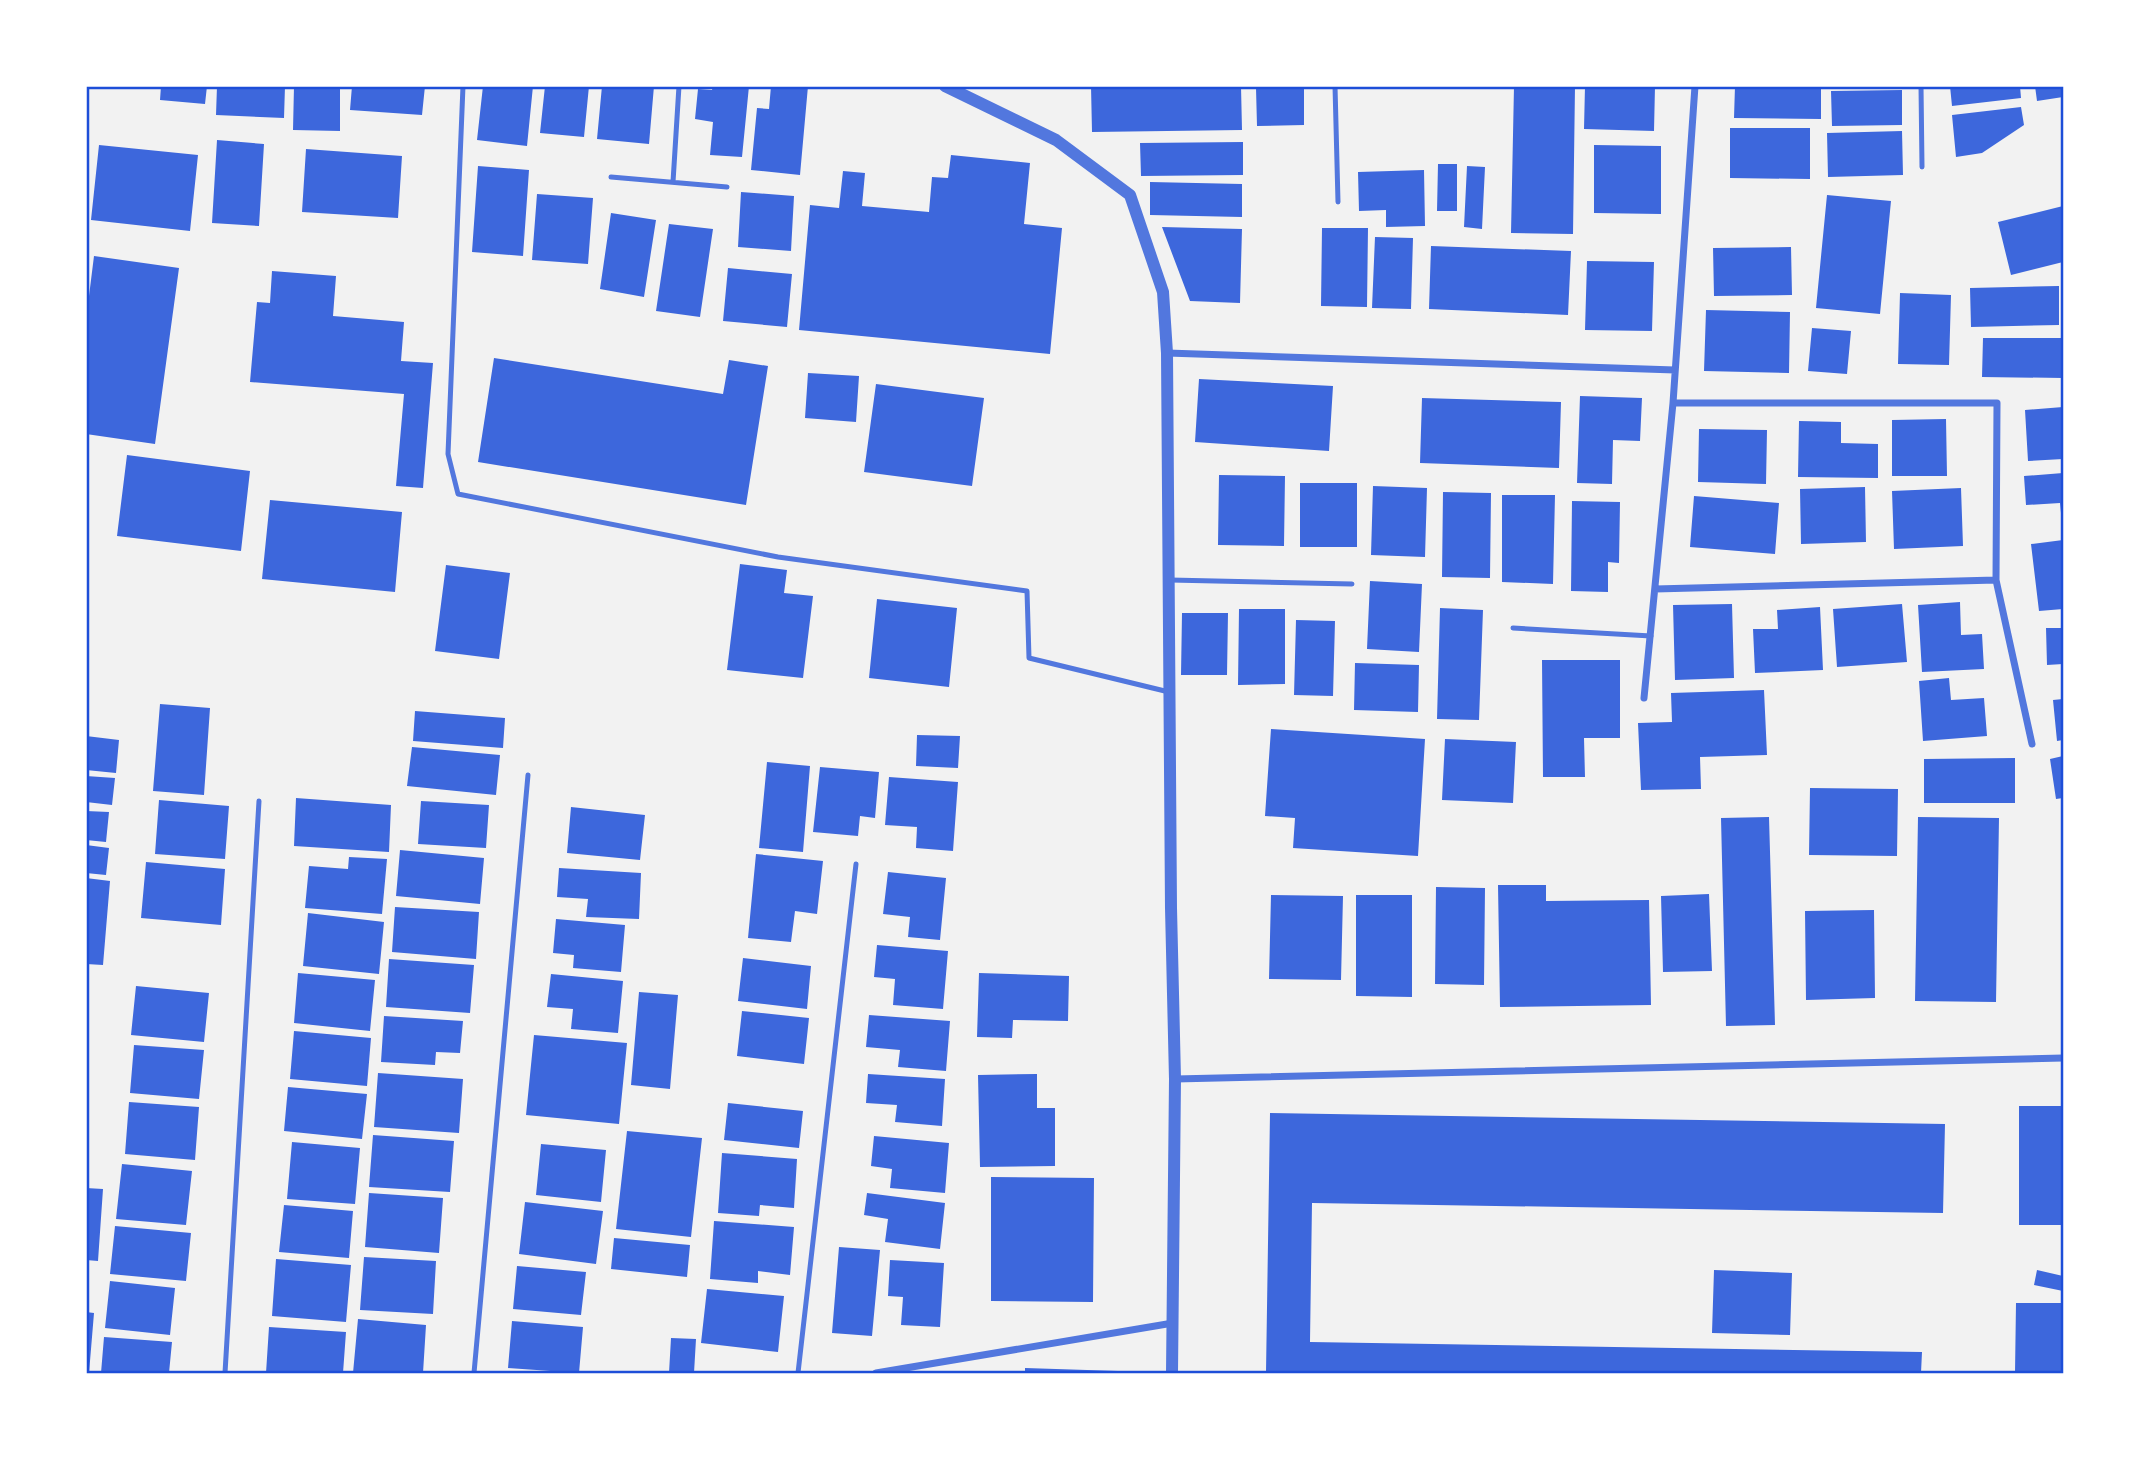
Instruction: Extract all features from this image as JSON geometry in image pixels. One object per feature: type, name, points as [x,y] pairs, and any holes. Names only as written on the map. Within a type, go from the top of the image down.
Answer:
[{"type":"street","points":[[945,86],[1056,140],[1130,195],[1163,292],[1167,353],[1175,1079],[1172,1373]]},
{"type":"street","points":[[1644,698],[1673,403],[1695,86]]},
{"type":"street","points":[[1167,353],[1675,370]]},
{"type":"street","points":[[1673,403],[1997,403],[1996,580],[2032,744]]},
{"type":"street","points":[[1655,589],[1996,580]]},
{"type":"street","points":[[1175,1079],[2063,1058]]},
{"type":"street","points":[[876,1373],[1174,1323]]},
{"type":"lane","points":[[463,86],[448,454],[458,494],[778,557],[1027,592],[1029,658],[1170,692]]},
{"type":"lane","points":[[673,183],[679,86]]},
{"type":"lane","points":[[1335,86],[1338,202]]},
{"type":"lane","points":[[1921,86],[1922,167]]},
{"type":"lane","points":[[611,177],[727,187]]},
{"type":"lane","points":[[1169,580],[1352,584]]},
{"type":"lane","points":[[1513,628],[1651,636]]},
{"type":"lane","points":[[474,1373],[528,775]]},
{"type":"lane","points":[[225,1373],[259,801]]},
{"type":"lane","points":[[798,1373],[856,864]]},
{"type":"building","points":[[161,86],[207,86],[205,104],[160,100]]},
{"type":"building","points":[[217,86],[285,86],[284,118],[216,115]]},
{"type":"building","points":[[294,86],[340,86],[340,131],[293,130]]},
{"type":"building","points":[[352,86],[425,86],[422,115],[350,110]]},
{"type":"building","points":[[483,86],[533,86],[527,146],[477,140]]},
{"type":"building","points":[[545,86],[589,86],[584,137],[540,133]]},
{"type":"building","points":[[602,86],[654,86],[649,144],[597,139]]},
{"type":"building","points":[[713,86],[749,86],[742,157],[710,155],[713,122],[695,119],[698,89],[712,90]]},
{"type":"building","points":[[771,86],[808,86],[800,175],[751,170],[757,108],[769,109]]},
{"type":"building","points":[[1091,86],[1241,86],[1242,130],[1092,132]]},
{"type":"building","points":[[1514,86],[1575,86],[1573,234],[1511,233]]},
{"type":"building","points":[[1585,86],[1655,86],[1654,131],[1584,129]]},
{"type":"building","points":[[1735,86],[1821,86],[1821,119],[1734,118]]},
{"type":"building","points":[[1950,86],[2020,86],[2021,98],[1952,106]]},
{"type":"building","points":[[2035,86],[2063,86],[2063,97],[2037,101]]},
{"type":"building","points":[[1256,88],[1304,88],[1304,125],[1257,126]]},
{"type":"building","points":[[1902,90],[1902,125],[1832,126],[1831,91]]},
{"type":"building","points":[[2021,107],[2024,125],[1982,153],[1956,157],[1952,115]]},
{"type":"building","points":[[1730,128],[1810,128],[1810,179],[1730,178]]},
{"type":"building","points":[[1902,131],[1903,175],[1828,177],[1827,133]]},
{"type":"building","points":[[217,140],[264,144],[259,226],[212,223]]},
{"type":"building","points":[[1243,142],[1243,175],[1141,176],[1140,143]]},
{"type":"building","points":[[99,145],[198,155],[190,231],[91,220]]},
{"type":"building","points":[[1594,145],[1661,146],[1661,214],[1594,213]]},
{"type":"building","points":[[306,149],[402,156],[398,218],[302,212]]},
{"type":"building","points":[[951,155],[1030,163],[1024,224],[1062,228],[1050,354],[799,330],[810,205],[839,208],[843,171],[865,173],[862,206],[929,212],[932,177],[948,178]]},
{"type":"building","points":[[1438,164],[1457,164],[1457,211],[1437,211]]},
{"type":"building","points":[[478,166],[529,170],[523,256],[472,252]]},
{"type":"building","points":[[1467,166],[1485,167],[1482,229],[1464,227]]},
{"type":"building","points":[[1424,170],[1425,226],[1386,227],[1386,210],[1359,211],[1358,172]]},
{"type":"building","points":[[1150,182],[1242,184],[1242,217],[1150,215]]},
{"type":"building","points":[[741,192],[794,196],[791,251],[738,247]]},
{"type":"building","points":[[537,194],[593,198],[588,264],[532,260]]},
{"type":"building","points":[[1827,195],[1891,201],[1880,314],[1816,308]]},
{"type":"building","points":[[2063,206],[2063,262],[2011,275],[1998,222]]},
{"type":"building","points":[[611,213],[656,220],[644,297],[600,289]]},
{"type":"building","points":[[669,224],[713,229],[700,317],[656,311]]},
{"type":"building","points":[[1162,227],[1242,229],[1240,303],[1190,301]]},
{"type":"building","points":[[1322,228],[1368,228],[1367,307],[1321,306]]},
{"type":"building","points":[[1375,237],[1413,238],[1411,309],[1372,308]]},
{"type":"building","points":[[1431,246],[1571,251],[1568,315],[1429,309]]},
{"type":"building","points":[[1791,247],[1792,295],[1714,296],[1713,248]]},
{"type":"building","points":[[94,256],[179,268],[155,444],[86,434],[86,320]]},
{"type":"building","points":[[1587,261],[1654,262],[1652,331],[1585,330]]},
{"type":"building","points":[[728,268],[792,274],[787,327],[723,321]]},
{"type":"building","points":[[272,271],[336,276],[333,316],[404,322],[401,361],[433,363],[423,488],[396,486],[404,394],[250,382],[257,302],[270,303]]},
{"type":"building","points":[[2059,286],[2059,325],[1971,327],[1970,288]]},
{"type":"building","points":[[1900,293],[1951,295],[1949,365],[1898,364]]},
{"type":"building","points":[[1706,310],[1790,312],[1789,373],[1704,371]]},
{"type":"building","points":[[1812,328],[1851,331],[1847,374],[1808,371]]},
{"type":"building","points":[[1983,338],[2063,338],[2063,378],[1982,377]]},
{"type":"building","points":[[494,358],[723,394],[729,360],[768,366],[746,505],[478,462]]},
{"type":"building","points":[[808,373],[859,376],[856,422],[805,418]]},
{"type":"building","points":[[1199,379],[1333,386],[1329,451],[1195,442]]},
{"type":"building","points":[[876,384],[984,398],[972,486],[864,472]]},
{"type":"building","points":[[1580,396],[1642,398],[1640,441],[1613,440],[1612,484],[1577,483]]},
{"type":"building","points":[[1422,398],[1561,402],[1559,468],[1420,463]]},
{"type":"building","points":[[2063,407],[2063,459],[2028,461],[2025,410]]},
{"type":"building","points":[[1946,419],[1947,476],[1892,476],[1892,420]]},
{"type":"building","points":[[1799,421],[1841,422],[1841,443],[1878,444],[1878,478],[1798,477]]},
{"type":"building","points":[[1699,429],[1767,430],[1766,484],[1698,482]]},
{"type":"building","points":[[127,455],[250,471],[241,551],[117,536]]},
{"type":"building","points":[[2063,473],[2063,513],[2060,503],[2026,505],[2024,476]]},
{"type":"building","points":[[1219,475],[1285,476],[1284,546],[1218,545]]},
{"type":"building","points":[[1300,483],[1357,483],[1357,547],[1300,547]]},
{"type":"building","points":[[1373,486],[1427,488],[1425,557],[1371,555]]},
{"type":"building","points":[[1865,487],[1866,542],[1801,544],[1800,489]]},
{"type":"building","points":[[1961,488],[1963,546],[1894,549],[1892,491]]},
{"type":"building","points":[[1443,492],[1491,493],[1490,578],[1442,577]]},
{"type":"building","points":[[1502,495],[1555,495],[1553,584],[1502,582]]},
{"type":"building","points":[[1694,496],[1779,503],[1775,554],[1690,547]]},
{"type":"building","points":[[270,500],[402,512],[395,592],[262,579]]},
{"type":"building","points":[[1572,501],[1620,502],[1619,563],[1608,562],[1608,592],[1571,591]]},
{"type":"building","points":[[2063,540],[2063,609],[2039,611],[2031,544]]},
{"type":"building","points":[[740,564],[787,570],[784,593],[813,596],[803,678],[727,670]]},
{"type":"building","points":[[446,565],[510,573],[499,659],[435,651]]},
{"type":"building","points":[[1370,581],[1422,584],[1419,652],[1367,649]]},
{"type":"building","points":[[877,599],[957,608],[949,687],[869,678]]},
{"type":"building","points":[[1960,602],[1961,635],[1982,634],[1984,669],[1922,672],[1918,605]]},
{"type":"building","points":[[1732,604],[1734,678],[1675,680],[1673,605]]},
{"type":"building","points":[[1902,604],[1907,662],[1837,667],[1833,609]]},
{"type":"building","points":[[1820,607],[1823,670],[1755,673],[1753,629],[1778,629],[1777,610]]},
{"type":"building","points":[[1440,608],[1483,610],[1479,720],[1437,719]]},
{"type":"building","points":[[1239,609],[1285,609],[1285,684],[1238,685]]},
{"type":"building","points":[[1182,613],[1228,613],[1227,675],[1181,675]]},
{"type":"building","points":[[1296,620],[1335,621],[1333,696],[1294,695]]},
{"type":"building","points":[[2046,628],[2063,628],[2063,664],[2047,665]]},
{"type":"building","points":[[1542,660],[1620,660],[1620,738],[1584,738],[1585,777],[1543,777]]},
{"type":"building","points":[[1355,663],[1419,665],[1418,712],[1354,710]]},
{"type":"building","points":[[1949,678],[1951,700],[1984,698],[1987,736],[1923,741],[1919,681]]},
{"type":"building","points":[[1764,690],[1767,755],[1700,757],[1701,789],[1641,790],[1638,723],[1672,722],[1671,693]]},
{"type":"building","points":[[2063,699],[2063,740],[2057,741],[2053,700]]},
{"type":"building","points":[[160,704],[210,708],[204,795],[153,791]]},
{"type":"building","points":[[415,711],[505,718],[503,748],[413,741]]},
{"type":"building","points":[[1271,729],[1425,739],[1418,856],[1293,848],[1295,818],[1265,816]]},
{"type":"building","points":[[917,735],[960,736],[958,768],[916,766]]},
{"type":"building","points":[[86,736],[119,740],[116,773],[86,770]]},
{"type":"building","points":[[1445,739],[1516,742],[1513,803],[1442,800]]},
{"type":"building","points":[[412,747],[500,755],[496,795],[407,786]]},
{"type":"building","points":[[2063,756],[2063,798],[2056,799],[2050,759]]},
{"type":"building","points":[[2015,758],[2015,803],[1924,803],[1924,759]]},
{"type":"building","points":[[767,762],[810,766],[803,852],[759,848]]},
{"type":"building","points":[[820,767],[879,772],[875,818],[860,816],[858,836],[813,832]]},
{"type":"building","points":[[86,776],[115,778],[112,805],[86,802]]},
{"type":"building","points":[[889,777],[958,782],[953,851],[916,848],[917,827],[885,825]]},
{"type":"building","points":[[1810,788],[1898,789],[1897,856],[1809,855]]},
{"type":"building","points":[[296,798],[391,805],[389,852],[294,846]]},
{"type":"building","points":[[159,800],[229,806],[225,859],[155,854]]},
{"type":"building","points":[[421,801],[489,805],[486,848],[418,844]]},
{"type":"building","points":[[571,807],[645,815],[640,860],[567,853]]},
{"type":"building","points":[[86,811],[109,812],[106,842],[86,840]]},
{"type":"building","points":[[1769,817],[1775,1025],[1726,1026],[1721,818]]},
{"type":"building","points":[[1918,817],[1999,818],[1996,1002],[1915,1001]]},
{"type":"building","points":[[86,845],[109,848],[106,875],[86,873]]},
{"type":"building","points":[[400,850],[484,858],[480,904],[396,896]]},
{"type":"building","points":[[756,854],[823,861],[817,914],[795,911],[791,942],[748,938]]},
{"type":"building","points":[[349,857],[387,859],[382,914],[305,908],[309,866],[348,869]]},
{"type":"building","points":[[146,862],[225,869],[221,925],[141,918]]},
{"type":"building","points":[[559,868],[641,873],[639,919],[586,917],[588,899],[557,897]]},
{"type":"building","points":[[888,872],[946,878],[940,940],[908,937],[910,917],[883,914]]},
{"type":"building","points":[[86,878],[110,881],[103,965],[86,964]]},
{"type":"building","points":[[1498,885],[1546,885],[1546,901],[1649,900],[1651,1005],[1500,1007]]},
{"type":"building","points":[[1436,887],[1485,888],[1484,985],[1435,984]]},
{"type":"building","points":[[1709,894],[1712,971],[1663,972],[1661,896]]},
{"type":"building","points":[[1271,895],[1343,896],[1341,980],[1269,979]]},
{"type":"building","points":[[1356,895],[1412,895],[1412,997],[1356,996]]},
{"type":"building","points":[[395,907],[479,912],[476,959],[392,952]]},
{"type":"building","points":[[1874,910],[1875,998],[1806,1000],[1805,911]]},
{"type":"building","points":[[308,913],[384,922],[379,974],[303,966]]},
{"type":"building","points":[[556,919],[625,925],[621,972],[573,968],[574,955],[553,953]]},
{"type":"building","points":[[877,945],[948,951],[943,1009],[893,1005],[895,979],[874,977]]},
{"type":"building","points":[[743,958],[811,966],[807,1009],[738,1001]]},
{"type":"building","points":[[389,959],[474,965],[470,1013],[386,1007]]},
{"type":"building","points":[[298,973],[375,980],[370,1031],[294,1023]]},
{"type":"building","points":[[979,973],[1069,976],[1068,1021],[1013,1020],[1012,1038],[977,1037]]},
{"type":"building","points":[[551,974],[623,981],[618,1033],[571,1029],[573,1009],[547,1007]]},
{"type":"building","points":[[136,986],[209,993],[204,1042],[131,1035]]},
{"type":"building","points":[[639,992],[678,995],[670,1089],[631,1085]]},
{"type":"building","points":[[742,1011],[809,1018],[804,1064],[737,1056]]},
{"type":"building","points":[[869,1015],[950,1021],[946,1071],[898,1067],[900,1050],[866,1047]]},
{"type":"building","points":[[384,1016],[463,1021],[460,1053],[436,1052],[435,1065],[381,1062]]},
{"type":"building","points":[[294,1031],[371,1038],[367,1086],[290,1079]]},
{"type":"building","points":[[534,1035],[627,1043],[619,1124],[526,1115]]},
{"type":"building","points":[[134,1045],[204,1050],[199,1099],[130,1093]]},
{"type":"building","points":[[378,1073],[463,1079],[459,1133],[374,1127]]},
{"type":"building","points":[[868,1074],[945,1079],[942,1126],[895,1122],[897,1105],[866,1103]]},
{"type":"building","points":[[1037,1074],[1037,1108],[1055,1108],[1055,1166],[980,1167],[978,1075]]},
{"type":"building","points":[[288,1087],[367,1094],[362,1139],[284,1131]]},
{"type":"building","points":[[129,1102],[199,1107],[195,1160],[125,1154]]},
{"type":"building","points":[[728,1103],[803,1111],[799,1148],[724,1140]]},
{"type":"building","points":[[2019,1106],[2063,1106],[2063,1225],[2019,1225]]},
{"type":"building","points":[[1270,1113],[1945,1124],[1943,1213],[1312,1203],[1310,1342],[1922,1352],[1921,1373],[1266,1373]]},
{"type":"building","points":[[627,1131],[702,1138],[691,1237],[616,1229]]},
{"type":"building","points":[[373,1135],[454,1141],[450,1192],[369,1187]]},
{"type":"building","points":[[874,1136],[949,1143],[945,1193],[890,1188],[892,1169],[871,1166]]},
{"type":"building","points":[[292,1142],[360,1148],[355,1204],[287,1199]]},
{"type":"building","points":[[541,1144],[606,1150],[601,1202],[536,1195]]},
{"type":"building","points":[[722,1153],[797,1159],[794,1208],[760,1205],[759,1216],[718,1213]]},
{"type":"building","points":[[122,1164],[192,1171],[186,1225],[116,1219]]},
{"type":"building","points":[[991,1177],[1094,1178],[1093,1302],[991,1301]]},
{"type":"building","points":[[86,1188],[103,1189],[98,1261],[86,1260]]},
{"type":"building","points":[[369,1193],[443,1198],[439,1253],[365,1247]]},
{"type":"building","points":[[867,1193],[945,1203],[940,1249],[885,1242],[888,1219],[864,1215]]},
{"type":"building","points":[[525,1202],[603,1211],[596,1264],[519,1254]]},
{"type":"building","points":[[284,1205],[353,1211],[349,1258],[279,1252]]},
{"type":"building","points":[[714,1221],[794,1227],[790,1275],[758,1271],[758,1283],[710,1279]]},
{"type":"building","points":[[115,1226],[191,1233],[186,1281],[110,1274]]},
{"type":"building","points":[[614,1238],[690,1245],[687,1277],[611,1269]]},
{"type":"building","points":[[839,1247],[880,1250],[872,1336],[832,1333]]},
{"type":"building","points":[[364,1257],[436,1261],[433,1314],[360,1310]]},
{"type":"building","points":[[276,1259],[351,1265],[346,1322],[272,1316]]},
{"type":"building","points":[[890,1260],[944,1263],[940,1327],[901,1325],[903,1297],[888,1296]]},
{"type":"building","points":[[517,1266],[586,1272],[581,1315],[513,1309]]},
{"type":"building","points":[[1714,1270],[1792,1273],[1790,1335],[1712,1333]]},
{"type":"building","points":[[2037,1270],[2063,1276],[2063,1291],[2034,1285]]},
{"type":"building","points":[[110,1281],[175,1288],[170,1335],[105,1328]]},
{"type":"building","points":[[707,1289],[784,1296],[778,1352],[701,1343]]},
{"type":"building","points":[[2016,1303],[2063,1303],[2063,1373],[2015,1373]]},
{"type":"building","points":[[86,1312],[94,1313],[89,1373],[86,1373]]},
{"type":"building","points":[[358,1319],[426,1325],[423,1373],[353,1373]]},
{"type":"building","points":[[512,1321],[583,1327],[579,1373],[508,1368]]},
{"type":"building","points":[[269,1327],[346,1332],[343,1373],[266,1373]]},
{"type":"building","points":[[104,1337],[172,1342],[169,1373],[101,1373]]},
{"type":"building","points":[[671,1338],[696,1339],[694,1373],[669,1373]]},
{"type":"building","points":[[1025,1368],[1118,1371],[1118,1373],[1025,1373]]}]
